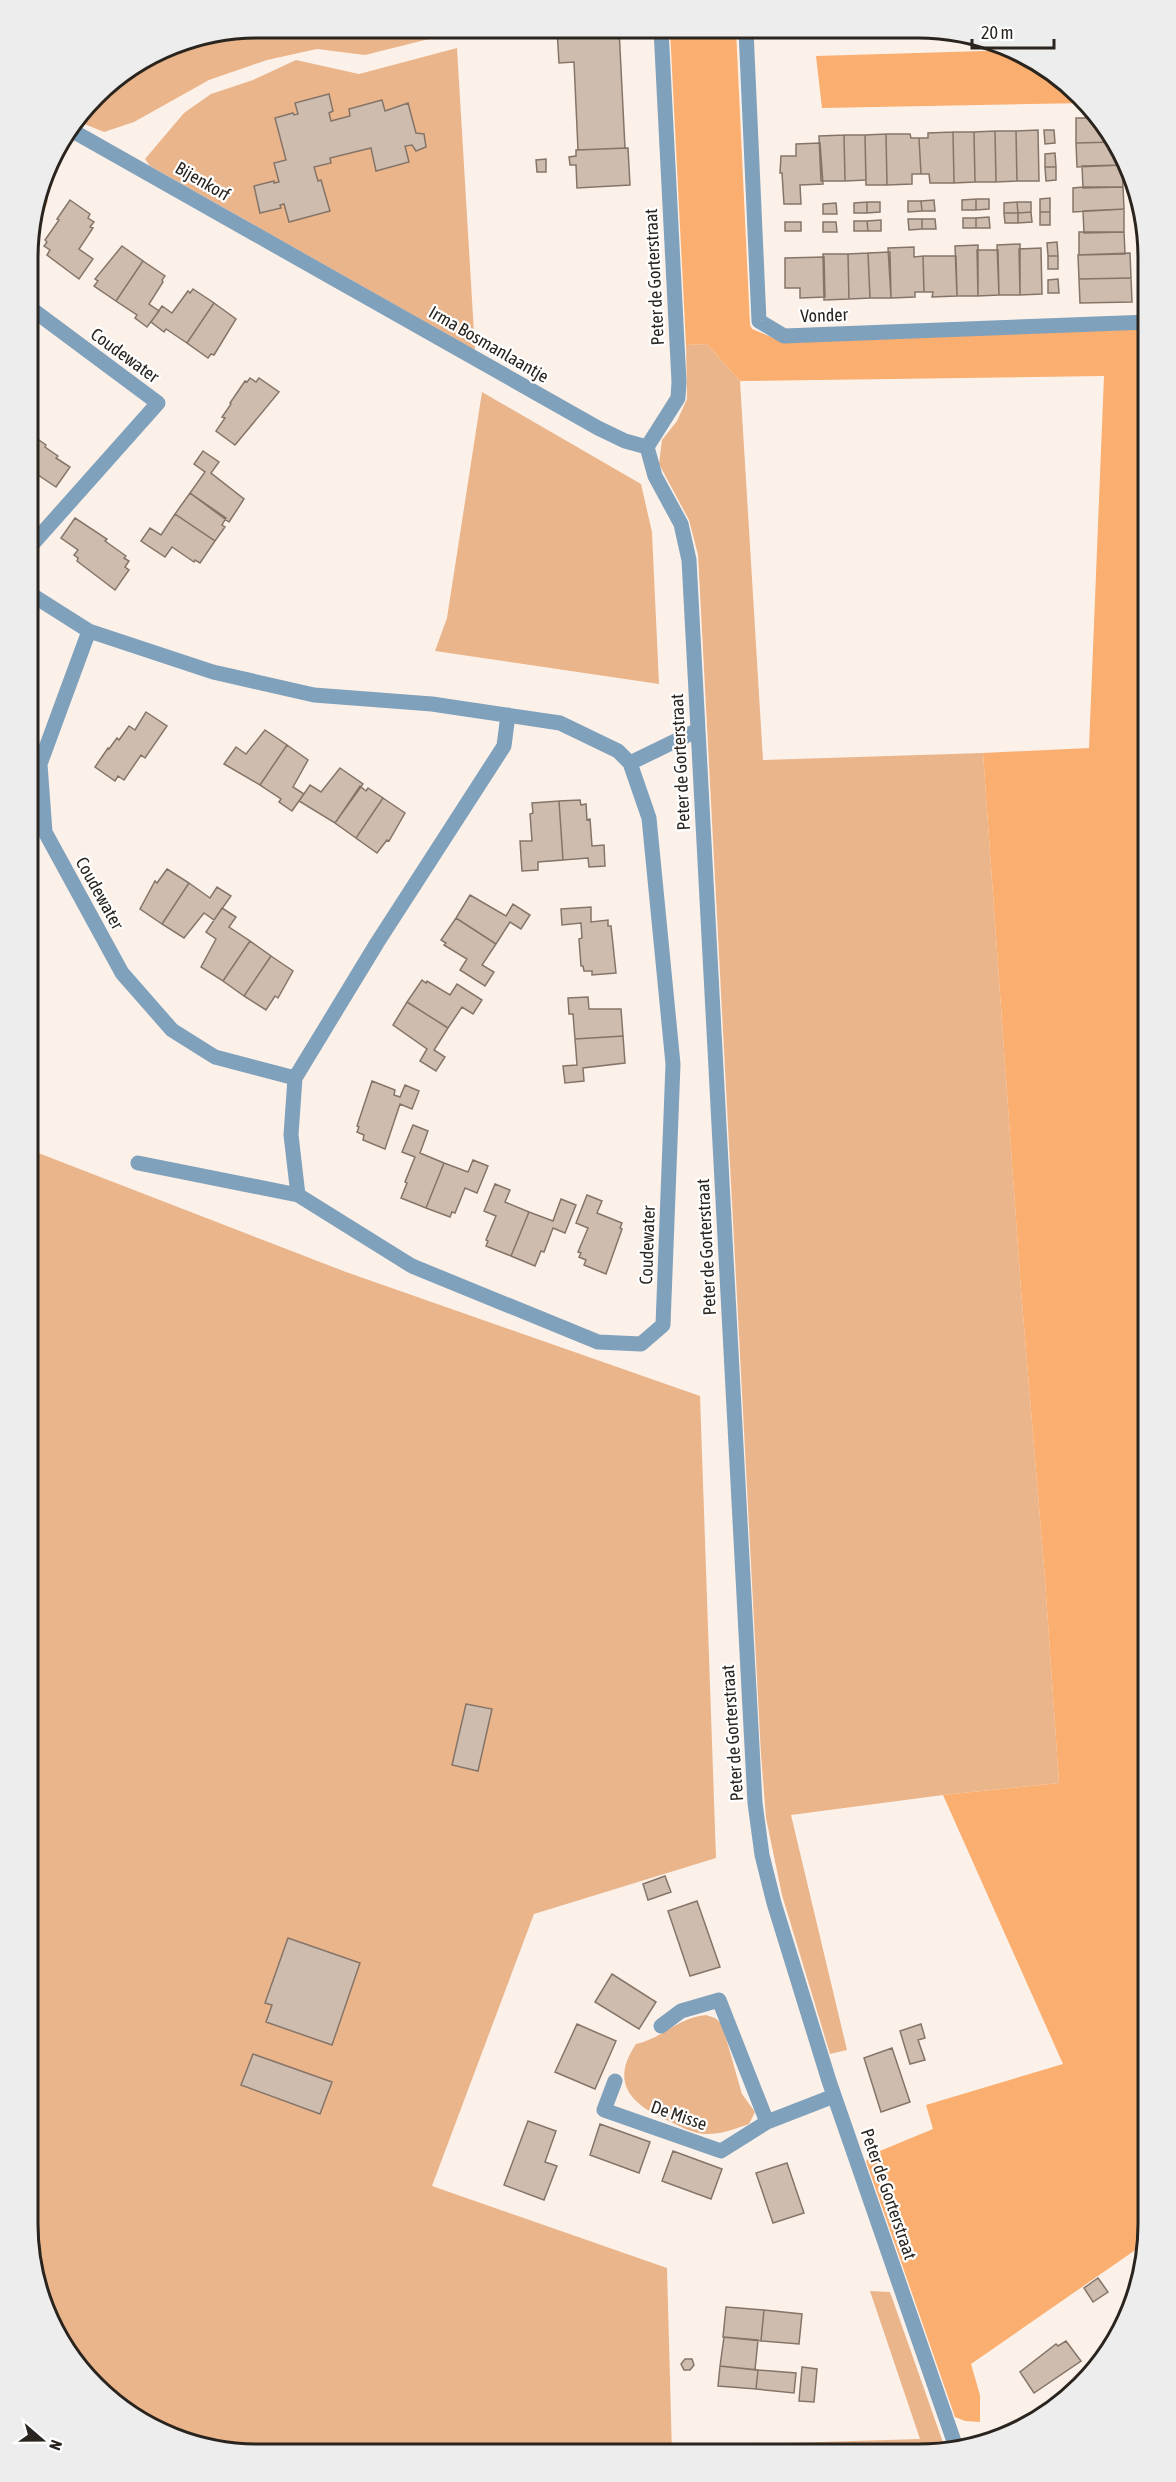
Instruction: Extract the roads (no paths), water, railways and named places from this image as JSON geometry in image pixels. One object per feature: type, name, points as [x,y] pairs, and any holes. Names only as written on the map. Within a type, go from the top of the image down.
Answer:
[{"type":"street","name":"Peter de Gorterstraat","points":[[661,38],[679,382],[678,398],[647,447],[655,476],[681,524],[687,541],[755,1803],[762,1855],[774,1902],[834,2096],[954,2441]]},
{"type":"street","name":"Vonder","points":[[746,38],[759,321],[784,336],[1138,322]]},
{"type":"street","name":"Bijenkorf","points":[[76,133],[316,268]]},
{"type":"street","name":"Irma Bosmanlaantje","points":[[316,268],[598,428],[626,441],[647,447]]},
{"type":"street","name":"Coudewater","points":[[38,314],[158,403],[38,538]]},
{"type":"street","points":[[38,599],[89,631],[213,672],[314,695],[432,704],[560,723],[618,751],[630,763],[698,730]]},
{"type":"street","name":"Coudewater","points":[[89,631],[40,764],[45,832],[122,973],[172,1030],[215,1056],[296,1078]]},
{"type":"street","points":[[297,1195],[291,1136],[296,1078],[377,944],[504,746],[508,715]]},
{"type":"street","name":"Coudewater","points":[[138,1163],[297,1195],[412,1266],[598,1342],[641,1344],[663,1324],[673,1064],[648,818],[630,763]]},
{"type":"street","points":[[661,2026],[681,2011],[719,2000],[767,2122]]},
{"type":"street","name":"De Misse","points":[[615,2081],[604,2110],[721,2151],[767,2122],[834,2096]]}]
